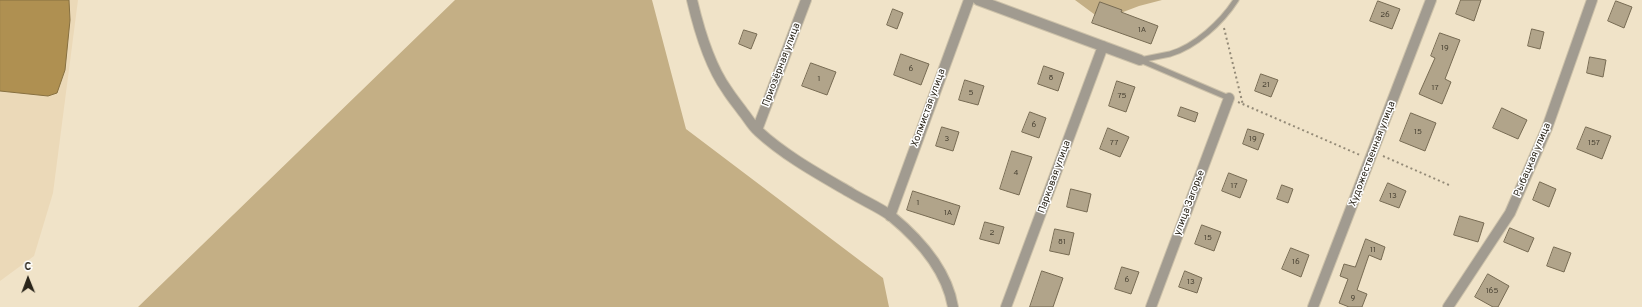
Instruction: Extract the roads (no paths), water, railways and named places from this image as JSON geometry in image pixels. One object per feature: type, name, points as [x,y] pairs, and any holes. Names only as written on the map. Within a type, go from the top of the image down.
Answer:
[{"type":"street","points":[[692,0],[698,27],[712,62],[726,89],[757,130],[779,148],[811,169],[890,216],[918,241],[931,258],[941,275],[951,298],[953,307]]},
{"type":"street","name":"Приозёрная улица","points":[[757,130],[806,0]]},
{"type":"street","name":"Холмистая улица","points":[[890,216],[969,0]]},
{"type":"street","points":[[978,0],[1140,60]]},
{"type":"street","name":"Художественная улица","points":[[1314,307],[1431,0]]},
{"type":"street","name":"Рыбацкая улица","points":[[1448,307],[1510,213],[1547,128],[1592,0]]},
{"type":"street","name":"Парковая улица","points":[[1006,307],[1103,46]]},
{"type":"street","name":"улица Загорье","points":[[1151,307],[1229,98]]},
{"type":"lane","points":[[1140,60],[1171,53],[1199,39],[1222,20],[1236,0]]},
{"type":"lane","points":[[1140,60],[1229,98]]}]
